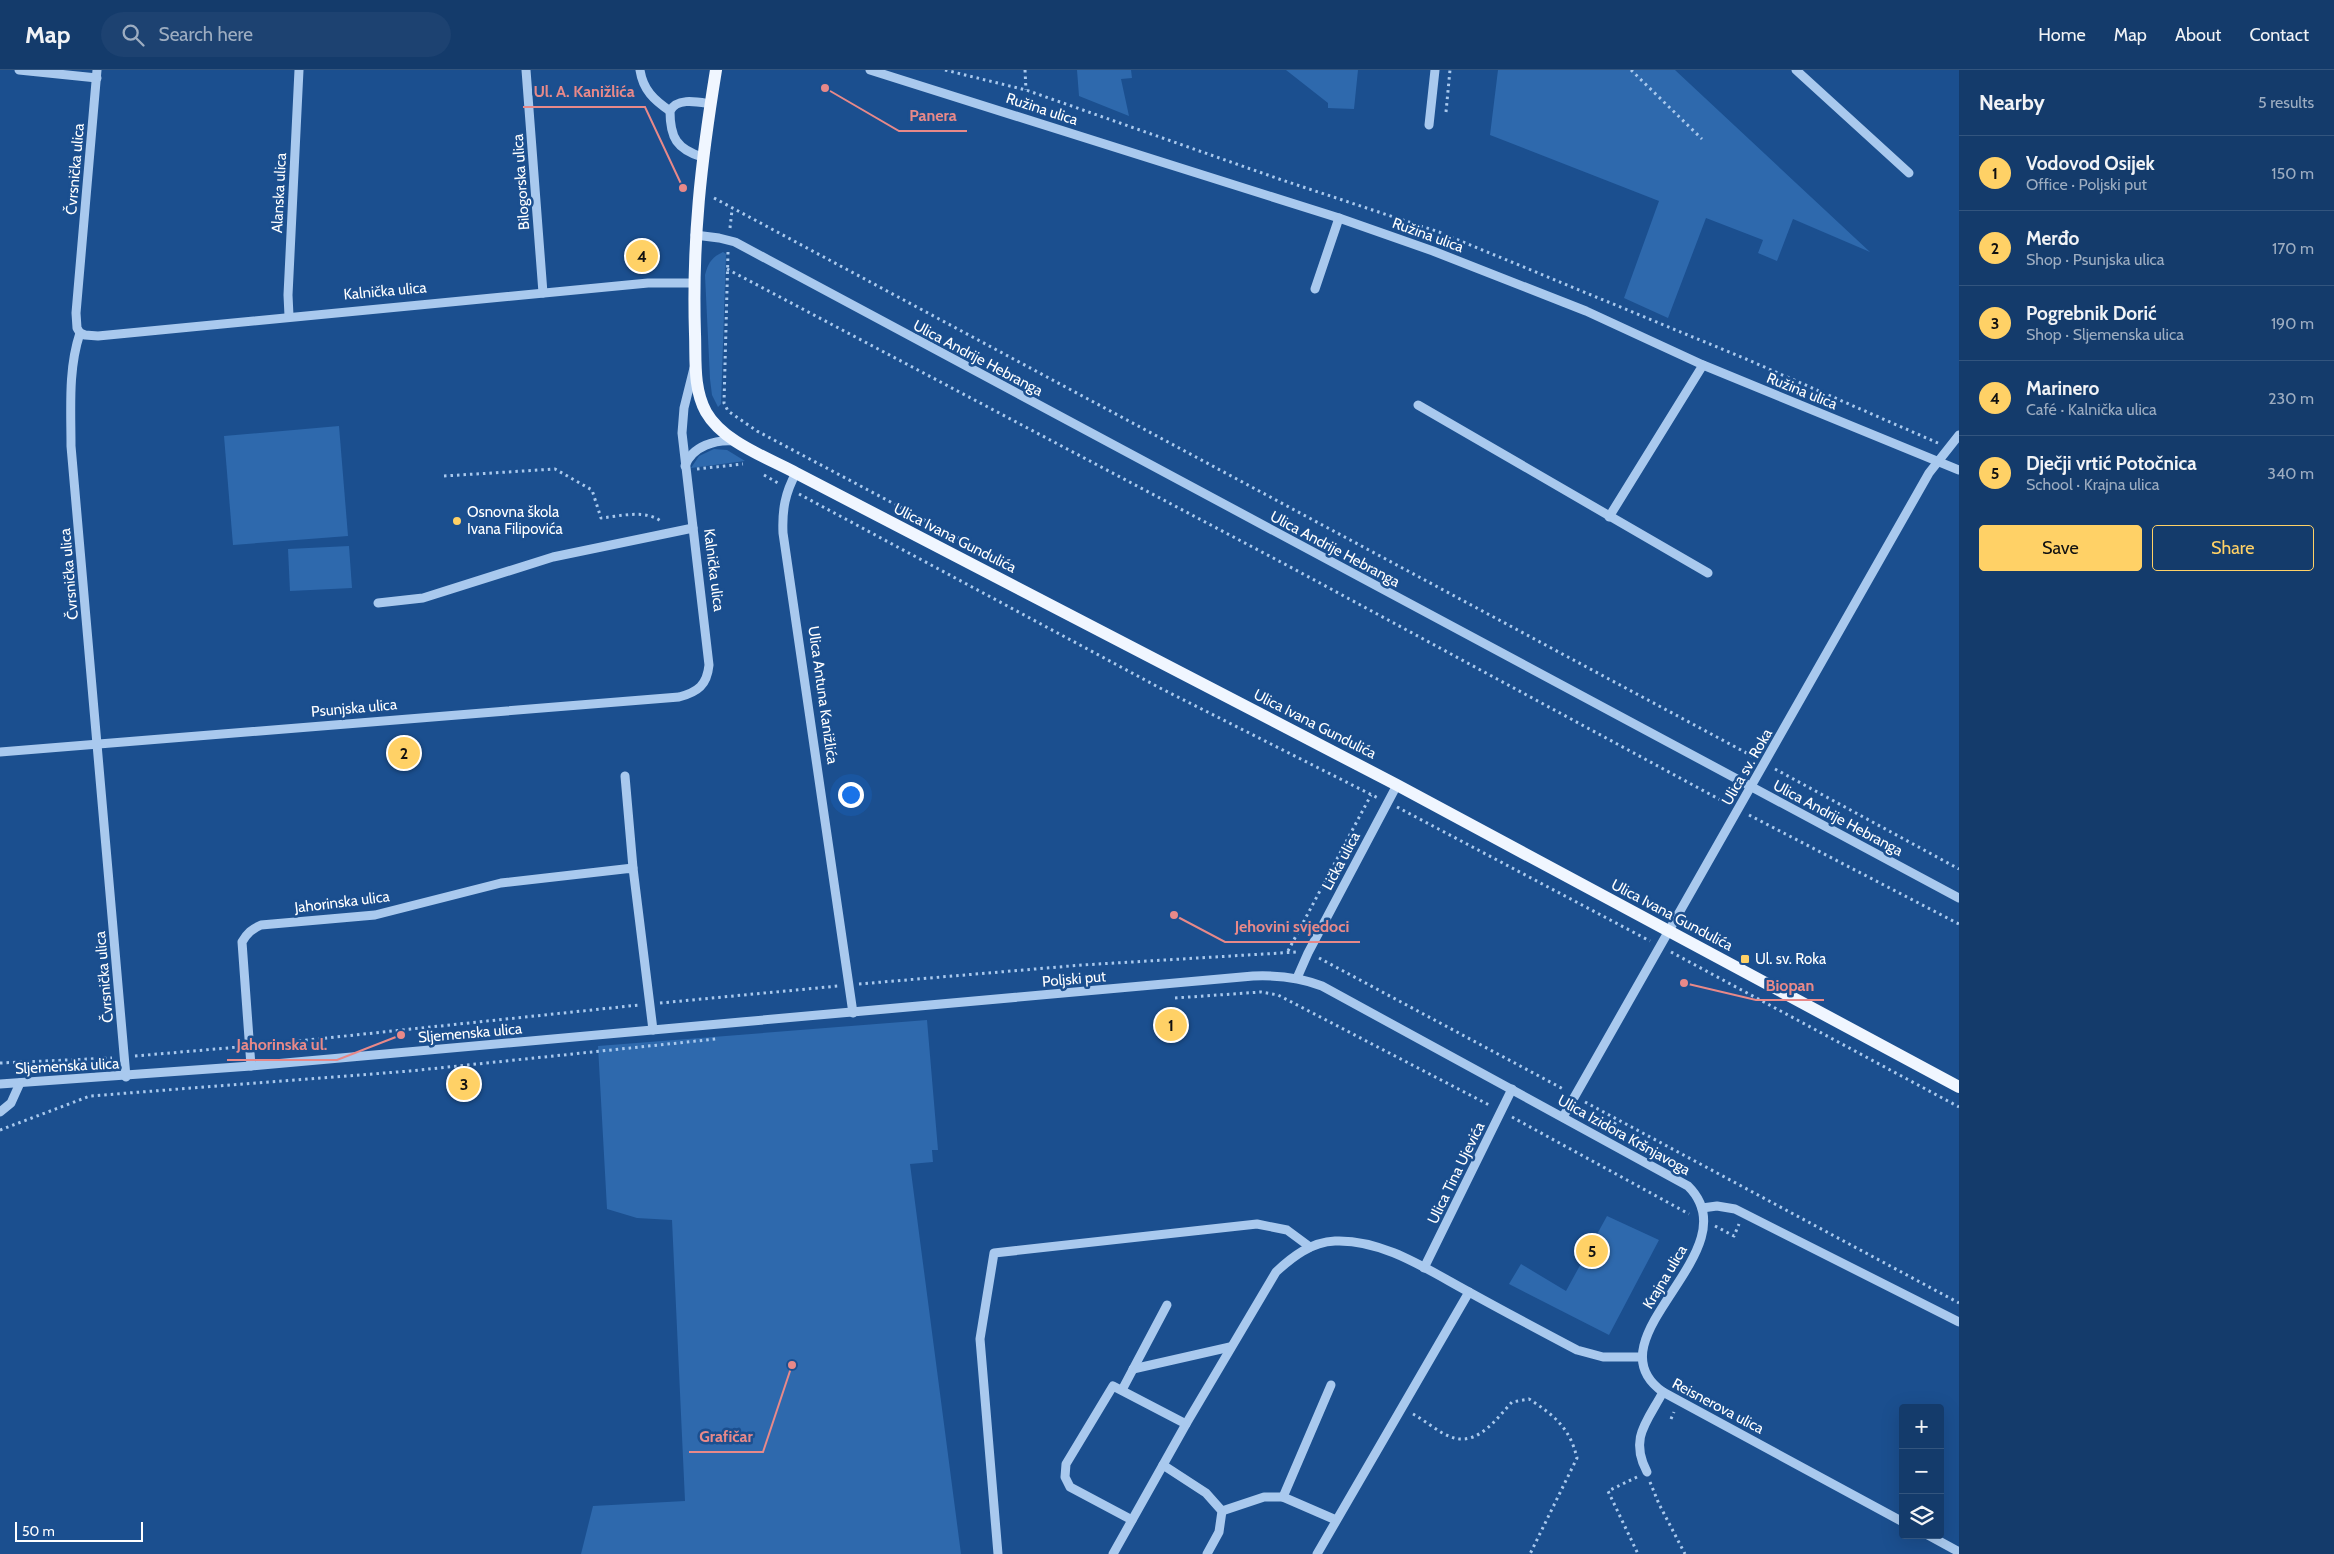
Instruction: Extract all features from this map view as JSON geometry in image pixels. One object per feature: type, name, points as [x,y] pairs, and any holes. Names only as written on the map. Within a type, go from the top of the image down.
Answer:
[{"type":"main road","points":[[711,104],[716,70]]},
{"type":"main road","name":"Kalnička ulica","points":[[696,361],[693,283],[695,235],[702,157],[711,104]]},
{"type":"main road","name":"Ulica Ivana Gundulića","points":[[696,361],[697,386],[706,412],[721,430],[738,442],[1396,785],[1959,1087]]},
{"type":"street","points":[[19,70],[97,74]]},
{"type":"street","name":"Alanska ulica","points":[[289,316],[288,295],[299,70]]},
{"type":"street","name":"Bilogorska ulica","points":[[526,70],[543,293]]},
{"type":"street","points":[[640,70],[648,93],[670,111],[671,128],[677,144],[691,154],[702,157]]},
{"type":"street","name":"Ružina ulica","points":[[870,70],[1339,218],[1433,251],[1586,311],[1703,365],[1959,470]]},
{"type":"street","points":[[1429,125],[1435,70]]},
{"type":"street","points":[[1796,70],[1909,173]]},
{"type":"street","name":"Čvrsnička ulica","points":[[97,74],[76,313],[77,328],[80,333],[74,355],[72,375],[71,446],[99,743],[126,1077]]},
{"type":"street","points":[[670,111],[677,104],[684,102],[711,104]]},
{"type":"street","points":[[1315,289],[1339,218]]},
{"type":"street","name":"Ulica Andrije Hebranga","points":[[695,235],[728,240],[1959,898]]},
{"type":"street","name":"Kalnička ulica","points":[[80,333],[98,336],[289,316],[655,283],[693,283]]},
{"type":"street","name":"Kalnička ulica","points":[[696,361],[682,423],[685,468],[709,665],[706,682]]},
{"type":"street","points":[[1609,517],[1703,365]]},
{"type":"street","points":[[1418,406],[1708,573]]},
{"type":"street","name":"Ulica sv. Roka","points":[[1563,1117],[1938,461],[1959,435]]},
{"type":"street","points":[[685,468],[692,455],[705,446],[722,441],[738,442]]},
{"type":"street","name":"Ulica Antuna Kanižlića","points":[[796,473],[788,488],[784,505],[783,533],[852,1013]]},
{"type":"street","points":[[378,604],[423,598],[554,557],[693,528]]},
{"type":"street","name":"Psunjska ulica","points":[[0,752],[679,696],[698,691],[706,682]]},
{"type":"street","points":[[625,776],[633,868],[653,1030]]},
{"type":"street","name":"Lička ulica","points":[[1297,978],[1308,953],[1396,785]]},
{"type":"street","name":"Jahorinska ulica","points":[[251,1066],[242,942],[247,933],[254,928],[261,925],[375,915],[501,883],[633,868]]},
{"type":"street","name":"Poljski put","points":[[852,1013],[1253,976],[1276,975],[1297,978]]},
{"type":"street","name":"Ulica Izidora Kršnjavoga","points":[[1297,978],[1322,986],[1683,1182],[1695,1193],[1702,1208]]},
{"type":"street","name":"Sljemenska ulica","points":[[0,1084],[126,1077],[852,1013]]},
{"type":"street","points":[[0,1112],[11,1103],[20,1083]]},
{"type":"street","name":"Ulica Tina Ujevića","points":[[1424,1268],[1512,1089]]},
{"type":"street","points":[[1702,1208],[1726,1206],[1745,1213],[1959,1322]]},
{"type":"street","name":"Krajna ulica","points":[[1642,1357],[1644,1340],[1699,1246],[1704,1221],[1702,1208]]},
{"type":"street","points":[[998,1554],[980,1339],[994,1253],[1257,1224],[1287,1230],[1310,1247]]},
{"type":"street","points":[[1113,1554],[1230,1347],[1276,1272],[1291,1257],[1310,1247],[1332,1241],[1354,1241],[1381,1248],[1424,1268],[1577,1350],[1603,1357],[1642,1357]]},
{"type":"street","points":[[1317,1554],[1469,1292]]},
{"type":"street","points":[[1122,1390],[1167,1305]]},
{"type":"street","points":[[1133,1369],[1230,1347]]},
{"type":"street","name":"Reisnerova ulica","points":[[1642,1357],[1647,1376],[1663,1392],[1899,1520]]},
{"type":"street","points":[[1283,1497],[1331,1385]]},
{"type":"street","points":[[1132,1520],[1070,1487],[1065,1477],[1066,1464],[1113,1386],[1186,1424]]},
{"type":"street","points":[[1647,1472],[1638,1450],[1638,1442],[1663,1392]]},
{"type":"street","points":[[1163,1465],[1206,1492],[1222,1511],[1219,1532],[1207,1554]]},
{"type":"street","points":[[1222,1511],[1264,1497],[1283,1497],[1336,1520]]},
{"type":"street","points":[[1935,1539],[1957,1552]]},
{"type":"path","points":[[1025,70],[1026,90]]},
{"type":"path","points":[[1446,112],[1450,70]]},
{"type":"path","points":[[1631,70],[1702,138]]},
{"type":"path","points":[[1002,562],[757,431],[728,411],[724,404],[728,240],[732,210],[1765,763],[1959,869]]},
{"type":"path","points":[[727,269],[1294,569],[1738,809],[1959,924]]},
{"type":"path","points":[[685,468],[740,463],[748,467]]},
{"type":"path","points":[[444,476],[555,470],[592,490],[601,518],[632,514],[654,516],[674,532]]},
{"type":"path","points":[[756,472],[814,502]]},
{"type":"path","points":[[1288,951],[1371,794]]},
{"type":"path","points":[[0,1063],[125,1057],[249,1046],[650,1004],[1082,965],[1288,951],[1308,953],[1415,1008],[1959,1303]]},
{"type":"path","points":[[1173,998],[1261,992],[1278,995],[1734,1236],[1755,1194]]},
{"type":"path","points":[[0,1130],[90,1096],[410,1071],[721,1038]]},
{"type":"path","points":[[1402,1407],[1454,1438],[1470,1439],[1492,1425],[1512,1402],[1529,1399],[1557,1418],[1573,1441],[1577,1458],[1530,1554]]},
{"type":"path","points":[[1638,1554],[1608,1490],[1647,1472],[1659,1504],[1685,1554]]},
{"type":"shaded area","points":[[1077,70],[1131,70],[1132,78],[1121,79],[1129,116],[1079,96]]},
{"type":"shaded area","points":[[1286,70],[1358,70],[1354,109],[1328,108],[1328,103]]},
{"type":"shaded area","points":[[1498,70],[1675,70],[1870,252],[1793,219],[1777,261],[1758,253],[1763,240],[1706,218],[1668,318],[1624,298],[1659,201],[1490,135]]},
{"type":"shaded area","points":[[723,252],[726,254],[721,404],[718,407],[712,395],[710,379],[705,275],[711,261]]},
{"type":"shaded area","points":[[339,426],[348,536],[233,545],[224,436]]},
{"type":"shaded area","points":[[714,449],[727,450],[745,461],[691,468],[699,456]]},
{"type":"shaded area","points":[[349,546],[352,588],[290,591],[288,549]]},
{"type":"shaded area","points":[[927,1020],[938,1150],[932,1150],[933,1162],[910,1164],[961,1554],[581,1554],[593,1506],[685,1501],[672,1220],[637,1218],[607,1209],[598,1046]]},
{"type":"shaded area","points":[[1607,1216],[1659,1240],[1609,1335],[1509,1284],[1521,1264],[1566,1291]]},
{"type":"place","name":"Panera","points":[[825,88]]},
{"type":"place","name":"Ul. A. Kanižlića","points":[[683,188]]},
{"type":"place","name":"Marinero","points":[[642,256]]},
{"type":"place","name":"Osnovna škola Ivana Filipovića","points":[[457,521]]},
{"type":"place","name":"Merđo","points":[[404,753]]},
{"type":"place","name":"Jehovini svjedoci","points":[[1174,915]]},
{"type":"place","name":"Ul. sv. Roka","points":[[1745,959]]},
{"type":"place","name":"Biopan","points":[[1684,983]]},
{"type":"place","name":"Vodovod Osijek","points":[[1171,1025]]},
{"type":"place","name":"Jahorinska ul.","points":[[401,1035]]},
{"type":"place","name":"Pogrebnik Dorić","points":[[464,1084]]},
{"type":"place","name":"Dječji vrtić Potočnica","points":[[1592,1251]]},
{"type":"place","name":"Grafičar","points":[[792,1365]]}]
